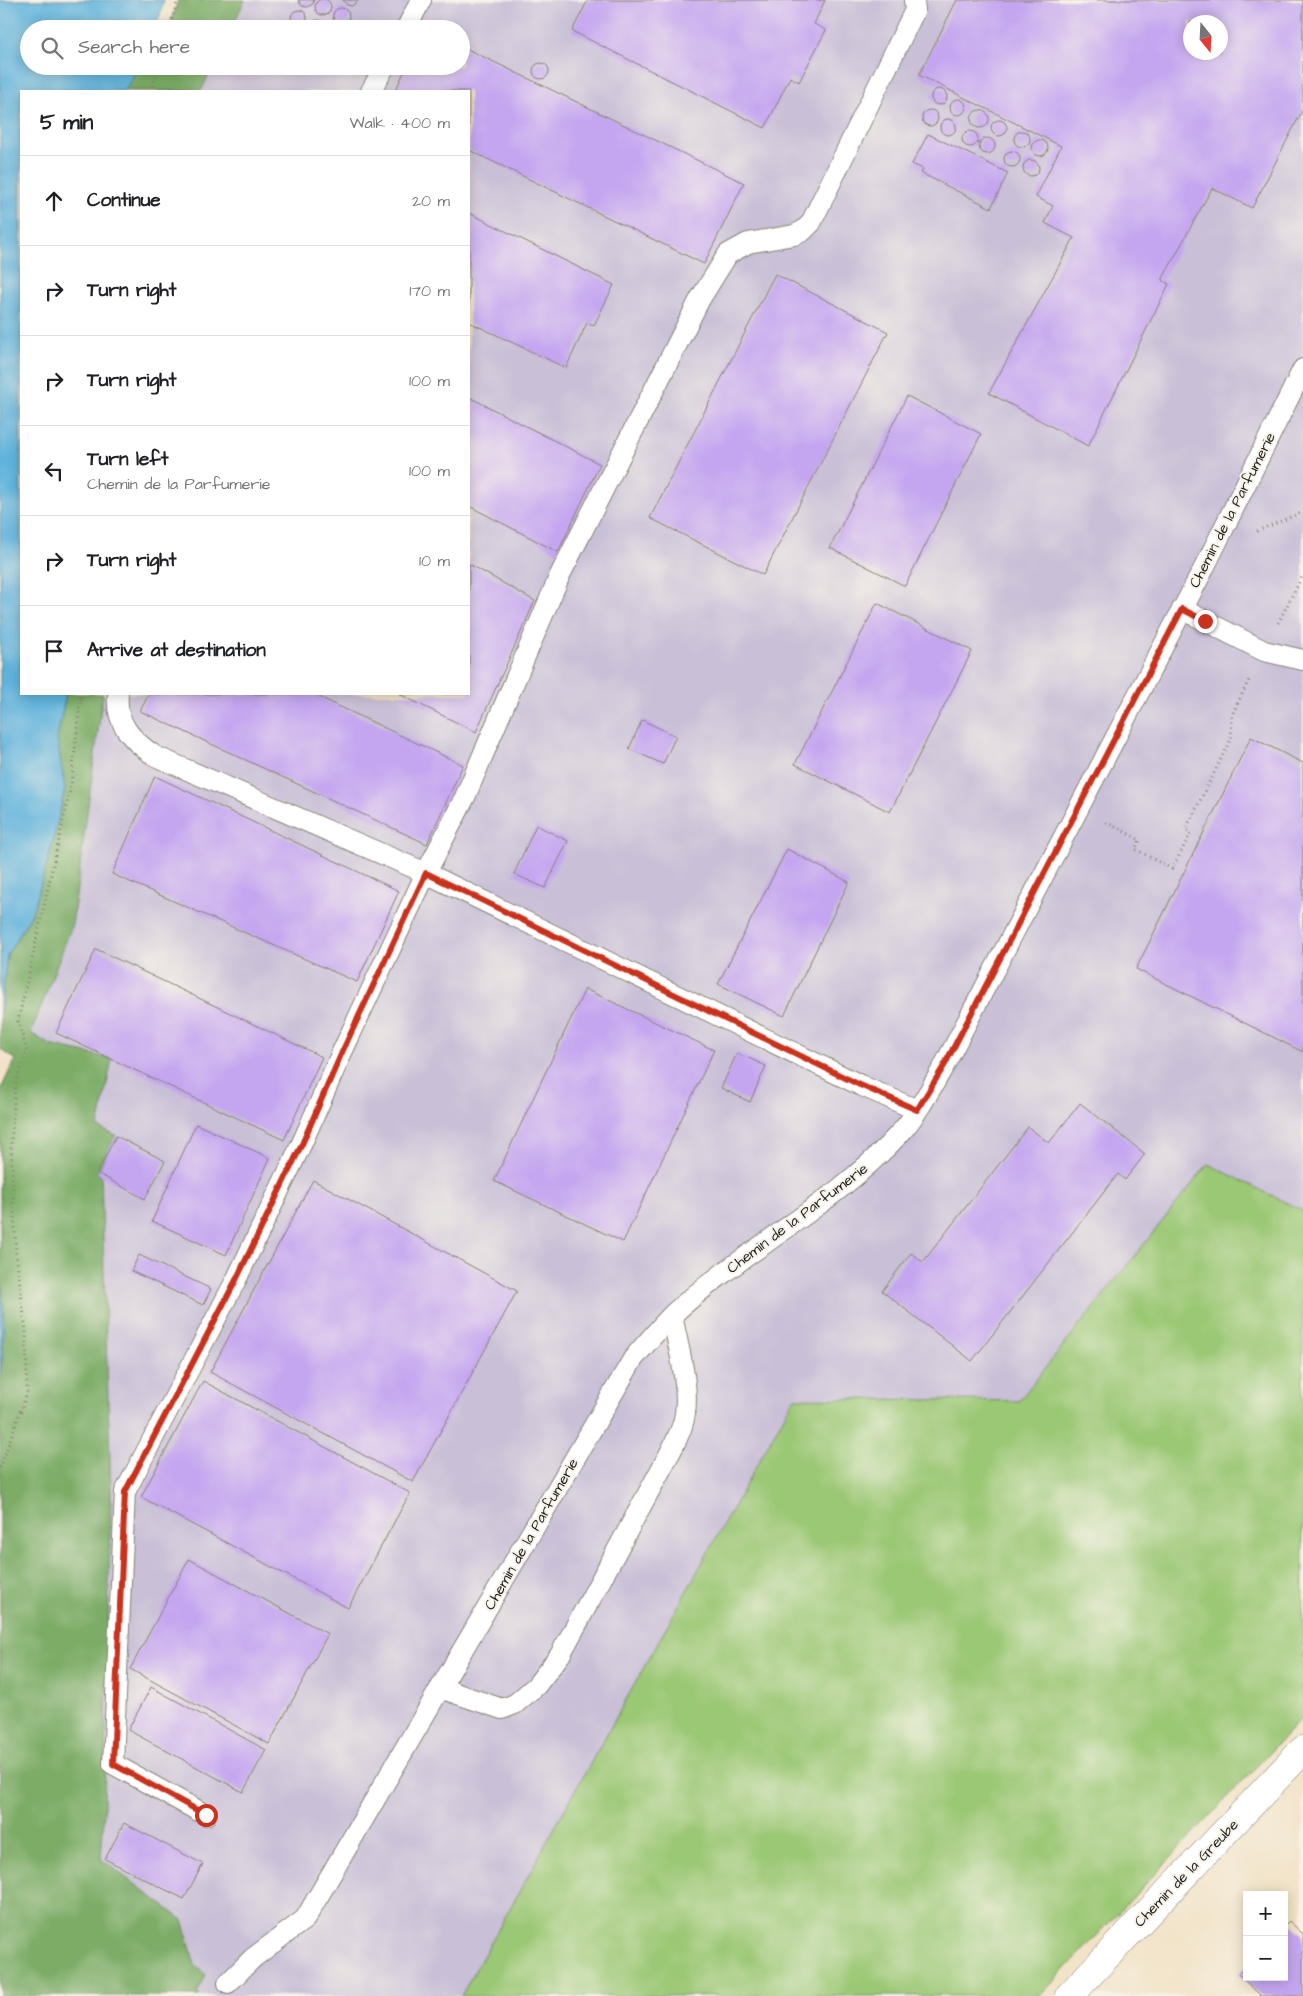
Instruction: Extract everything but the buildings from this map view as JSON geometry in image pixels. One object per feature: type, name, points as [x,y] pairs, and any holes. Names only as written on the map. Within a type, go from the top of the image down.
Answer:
[{"type":"street","name":"Chemin de la Greube","points":[[1069,1996],[1303,1750]]},
{"type":"lane","points":[[411,20],[421,0]]},
{"type":"lane","points":[[206,1815],[113,1764],[125,1492],[236,1280],[302,1144],[343,1050],[426,873],[465,797],[560,576],[700,299],[728,254],[748,244],[803,232],[812,223],[915,10],[914,0]]},
{"type":"lane","points":[[372,90],[380,75]]},
{"type":"lane","name":"Chemin de la Parfumerie","points":[[228,1984],[253,1958],[305,1919],[633,1359],[672,1315],[814,1208],[877,1156],[902,1131],[917,1110],[944,1066],[1203,570],[1303,369]]},
{"type":"lane","points":[[1182,609],[1264,651],[1303,660]]},
{"type":"lane","points":[[118,695],[119,718],[126,730],[146,750],[155,756],[426,873],[860,1085],[917,1110]]},
{"type":"lane","points":[[440,1688],[502,1709],[515,1704],[536,1686],[560,1654],[671,1451],[682,1426],[685,1410],[685,1388],[672,1315]]},
{"type":"path","points":[[172,20],[178,0]]},
{"type":"path","points":[[151,90],[156,75]]},
{"type":"path","points":[[1249,534],[1303,512]]},
{"type":"path","points":[[1112,825],[1140,840],[1135,849],[1172,869],[1191,833],[1186,829],[1231,739],[1232,715],[1242,694]]},
{"type":"path","points":[[0,1468],[27,1393],[26,1331],[16,1254],[11,1147],[15,1085],[27,1051],[18,1021],[71,786],[81,695]]},
{"type":"shaded area","points":[[211,0],[1303,0],[1303,1211],[1208,1164],[1019,1401],[794,1398],[461,1996],[0,1996],[31,1033],[72,925],[103,695],[470,695],[470,90],[184,90],[188,75],[470,75],[470,20],[205,20]]},
{"type":"green space","points":[[178,0],[245,0],[235,20],[172,20]]},
{"type":"green space","points":[[134,75],[209,75],[201,90],[126,90]]},
{"type":"green space","points":[[66,695],[103,695],[72,925],[31,1033],[50,1045],[112,1059],[98,1127],[116,1136],[97,1173],[101,1176],[111,1492],[104,1812],[101,1859],[183,1920],[195,1965],[206,1975],[197,1993],[200,1996],[0,1996],[0,1376],[3,1324],[0,1272],[0,1091],[15,1059],[0,1049],[0,1016],[7,955],[32,913],[51,850],[65,789],[57,738]]},
{"type":"green space","points":[[1208,1164],[1303,1211],[1303,1717],[1040,1996],[461,1996],[794,1398],[1019,1401]]},
{"type":"water","points":[[0,0],[164,0],[158,20],[20,20],[20,75],[134,75],[126,90],[20,90],[20,695],[66,695],[57,738],[65,789],[51,850],[32,913],[7,955],[0,1016]]},
{"type":"water","points":[[0,1272],[3,1350],[0,1376]]},
{"type":"route","points":[[206,1815],[113,1764],[125,1492],[236,1280],[302,1144],[343,1050],[426,873],[860,1085],[917,1110],[944,1066],[1182,609],[1205,621]]}]
